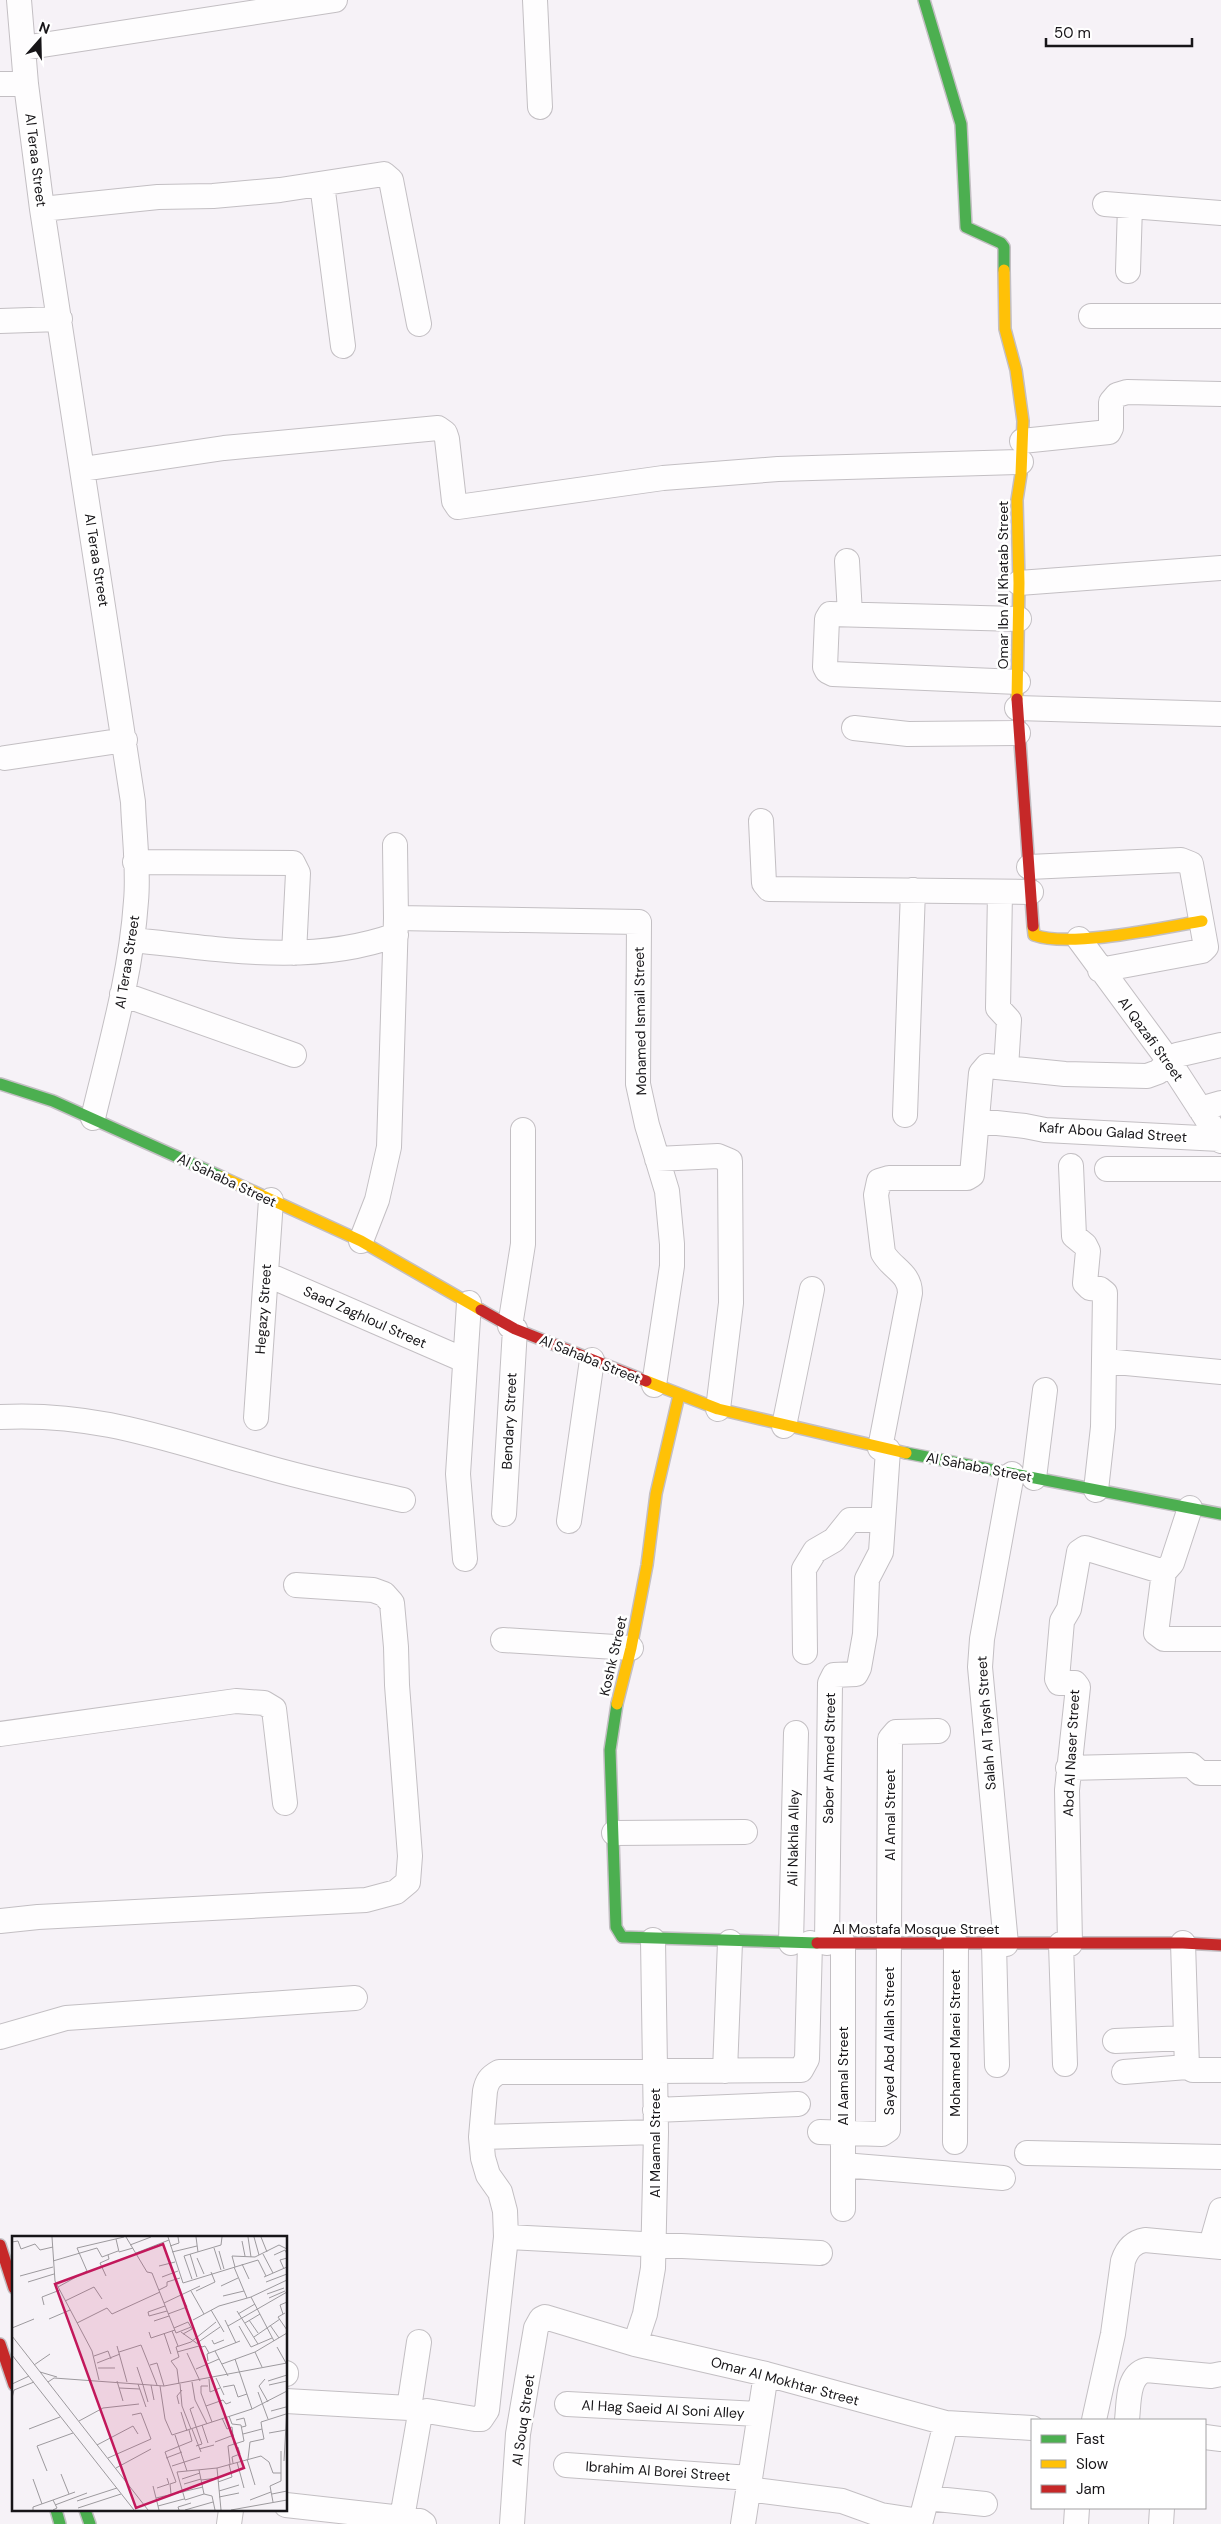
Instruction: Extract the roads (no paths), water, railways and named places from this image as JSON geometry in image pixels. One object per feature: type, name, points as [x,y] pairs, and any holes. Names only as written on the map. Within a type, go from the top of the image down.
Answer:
[{"type":"street","name":"Al Teraa Street","points":[[20,0],[26,84],[42,209],[84,469],[125,740],[132,802],[137,899],[132,940],[122,994],[93,1118]]},
{"type":"street","points":[[23,48],[335,0]]},
{"type":"street","points":[[535,0],[540,108]]},
{"type":"street","name":"Omar Ibn Al Khatab Street","points":[[924,0],[961,124],[966,227],[970,231],[998,239],[1004,247],[1005,329],[1020,391],[1022,452],[1017,500],[1019,583],[1017,708],[1034,933],[1038,939],[1079,939]]},
{"type":"street","points":[[0,84],[26,84]]},
{"type":"street","points":[[42,209],[158,197],[240,194],[384,174],[391,180],[419,324]]},
{"type":"street","points":[[322,184],[343,346]]},
{"type":"street","points":[[1105,204],[1221,213]]},
{"type":"street","points":[[1128,271],[1130,206]]},
{"type":"street","points":[[1091,316],[1221,316]]},
{"type":"street","points":[[0,321],[60,319]]},
{"type":"street","points":[[84,469],[224,448],[438,428],[445,433],[447,439],[454,501],[458,507],[663,478],[1022,452],[1109,432],[1111,428],[1111,402],[1117,395],[1127,392],[1221,394]]},
{"type":"street","points":[[847,561],[850,614]]},
{"type":"street","points":[[1019,583],[1221,569]]},
{"type":"street","points":[[1018,619],[832,614],[827,619],[826,669],[832,674],[1018,682]]},
{"type":"street","points":[[1017,708],[1221,714]]},
{"type":"street","points":[[854,728],[908,734],[1018,733]]},
{"type":"street","points":[[5,758],[125,740]]},
{"type":"street","points":[[761,821],[764,883],[769,889],[1031,892]]},
{"type":"street","points":[[360,1241],[377,1200],[389,1147],[396,926],[395,845]]},
{"type":"street","points":[[1029,867],[1187,861],[1193,870],[1206,944],[1202,951],[1100,970]]},
{"type":"street","points":[[135,862],[293,863],[298,873],[294,953]]},
{"type":"street","points":[[905,1115],[913,890]]},
{"type":"street","points":[[1000,892],[998,1008],[1009,1020],[1006,1068]]},
{"type":"street","points":[[1079,939],[1202,921]]},
{"type":"street","name":"Mohamed Ismail Street","points":[[396,926],[639,922],[638,1084],[647,1125],[667,1191],[672,1266],[654,1385]]},
{"type":"street","points":[[132,940],[294,953],[344,950],[396,926]]},
{"type":"street","name":"Al Qazafi Street","points":[[1079,939],[1100,970],[1169,1061],[1210,1106],[1220,1140]]},
{"type":"street","points":[[122,994],[294,1055]]},
{"type":"street","points":[[978,1121],[981,1073],[987,1066],[1065,1074],[1147,1076],[1158,1072],[1177,1055],[1221,1045]]},
{"type":"street","name":"Al Sahaba Street","points":[[0,1084],[93,1118],[360,1241],[512,1327],[718,1409],[884,1449],[1221,1514]]},
{"type":"street","name":"Kafr Abou Galad Street","points":[[978,1121],[1031,1126],[1045,1130],[1220,1140]]},
{"type":"street","name":"Saber Ahmed Street","points":[[818,1943],[830,1683],[834,1675],[856,1674],[866,1634],[867,1579],[881,1552],[884,1449],[910,1294],[907,1279],[883,1253],[877,1187],[882,1178],[970,1177],[973,1172],[978,1121]]},
{"type":"street","name":"Bendary Street","points":[[504,1514],[512,1327],[523,1244],[524,1130]]},
{"type":"street","points":[[657,1159],[718,1156],[730,1162],[731,1303],[718,1409]]},
{"type":"street","points":[[1071,1166],[1074,1236],[1085,1245],[1088,1251],[1086,1283],[1090,1288],[1100,1289],[1105,1293],[1103,1427],[1096,1490]]},
{"type":"street","points":[[1107,1169],[1221,1169]]},
{"type":"street","name":"Hegazy Street","points":[[256,1418],[270,1200]]},
{"type":"street","name":"Saad Zaghloul Street","points":[[266,1274],[464,1360]]},
{"type":"street","points":[[784,1426],[812,1289]]},
{"type":"street","points":[[465,1559],[458,1474],[469,1303]]},
{"type":"street","points":[[569,1521],[592,1360]]},
{"type":"street","points":[[1105,1361],[1221,1372]]},
{"type":"street","name":"Salah Al Taysh Street","points":[[997,2065],[1000,1944],[980,1667],[982,1639],[1044,1390]]},
{"type":"street","name":"Koshk Street","points":[[616,1927],[610,1750],[618,1698],[631,1648],[647,1565],[656,1494],[679,1394]]},
{"type":"street","points":[[0,1417],[36,1415],[126,1427],[259,1466],[403,1500]]},
{"type":"street","points":[[1190,1508],[1172,1563],[1164,1572],[1156,1631],[1158,1636],[1164,1639],[1221,1639]]},
{"type":"street","points":[[805,1652],[804,1569],[808,1559],[815,1550],[839,1535],[850,1520],[883,1520]]},
{"type":"street","name":"Abd Al Naser Street","points":[[1065,2064],[1068,1768],[1078,1687],[1075,1683],[1059,1683],[1057,1679],[1062,1621],[1070,1609],[1079,1552],[1088,1548],[1164,1572]]},
{"type":"street","points":[[0,1921],[125,1912],[366,1900],[396,1892],[408,1882],[410,1856],[392,1603],[384,1594],[373,1590],[296,1585]]},
{"type":"street","points":[[503,1640],[631,1648]]},
{"type":"street","points":[[0,1734],[236,1701],[264,1703],[274,1709],[285,1803]]},
{"type":"street","name":"Al Amal Street","points":[[889,1943],[891,1736],[896,1732],[938,1731]]},
{"type":"street","name":"Ali Nakhla Alley","points":[[796,1733],[818,1943]]},
{"type":"street","points":[[1068,1768],[1191,1765],[1200,1773],[1221,1773]]},
{"type":"street","points":[[614,1833],[745,1832]]},
{"type":"street","name":"Al Mostafa Mosque Street","points":[[616,1927],[622,1937],[653,1940],[956,1944],[1183,1943],[1221,1945]]},
{"type":"street","name":"Al Maamal Street","points":[[635,2344],[650,2288],[654,2244],[655,2072],[653,1940]]},
{"type":"street","points":[[725,2071],[730,1942]]},
{"type":"street","points":[[288,2505],[413,2521],[420,2414],[427,2411],[481,2419],[487,2410],[506,2237],[505,2211],[500,2192],[485,2166],[481,2137],[486,2083],[491,2076],[499,2072],[796,2071],[804,2067],[807,2059],[818,1943]]},
{"type":"street","name":"Al Aamal Street","points":[[818,1943],[832,2133],[843,2165],[843,2209]]},
{"type":"street","name":"Sayed Abd Allah Street","points":[[832,2133],[882,2134],[889,2126],[889,1943]]},
{"type":"street","points":[[1183,1943],[1188,2066]]},
{"type":"street","name":"Mohamed Marei Street","points":[[955,2142],[956,1944]]},
{"type":"street","points":[[0,2037],[66,2018],[355,1998]]},
{"type":"street","points":[[1115,2041],[1186,2038]]},
{"type":"street","points":[[1124,2072],[1188,2066],[1193,2070],[1221,2070]]},
{"type":"street","points":[[481,2137],[655,2121],[798,2104]]},
{"type":"street","points":[[1027,2153],[1221,2157]]},
{"type":"street","points":[[843,2165],[1003,2178]]},
{"type":"street","points":[[1094,2419],[1113,2334],[1123,2260],[1127,2250],[1137,2241],[1145,2240],[1216,2246],[1221,2210]]},
{"type":"street","points":[[506,2237],[820,2253]]},
{"type":"street","points":[[0,2245],[12,2282]]},
{"type":"street","name":"Omar Al Mokhtar Street","points":[[541,2319],[552,2318],[635,2344],[766,2374],[946,2423],[1031,2428]]},
{"type":"street","name":"Al Souq Street","points":[[512,2524],[518,2434],[536,2328],[541,2319]]},
{"type":"street","points":[[288,2401],[409,2408],[419,2342]]},
{"type":"street","points":[[0,2344],[12,2379]]},
{"type":"street","points":[[1127,2419],[1133,2377],[1139,2372],[1146,2370],[1211,2376],[1221,2374]]},
{"type":"street","points":[[743,2524],[758,2414],[766,2374]]},
{"type":"street","name":"Al Hag Saeid Al Soni Alley","points":[[567,2404],[758,2414]]},
{"type":"street","points":[[920,2523],[946,2423]]},
{"type":"street","points":[[1206,2437],[1221,2439]]},
{"type":"street","name":"Ibrahim Al Borei Street","points":[[566,2465],[749,2483],[842,2501],[881,2515],[920,2523]]},
{"type":"street","points":[[926,2498],[985,2504]]},
{"type":"street","points":[[1076,2524],[1077,2509]]},
{"type":"street","points":[[1161,2524],[1162,2509]]},
{"type":"street","points":[[86,2512],[90,2524]]}]
